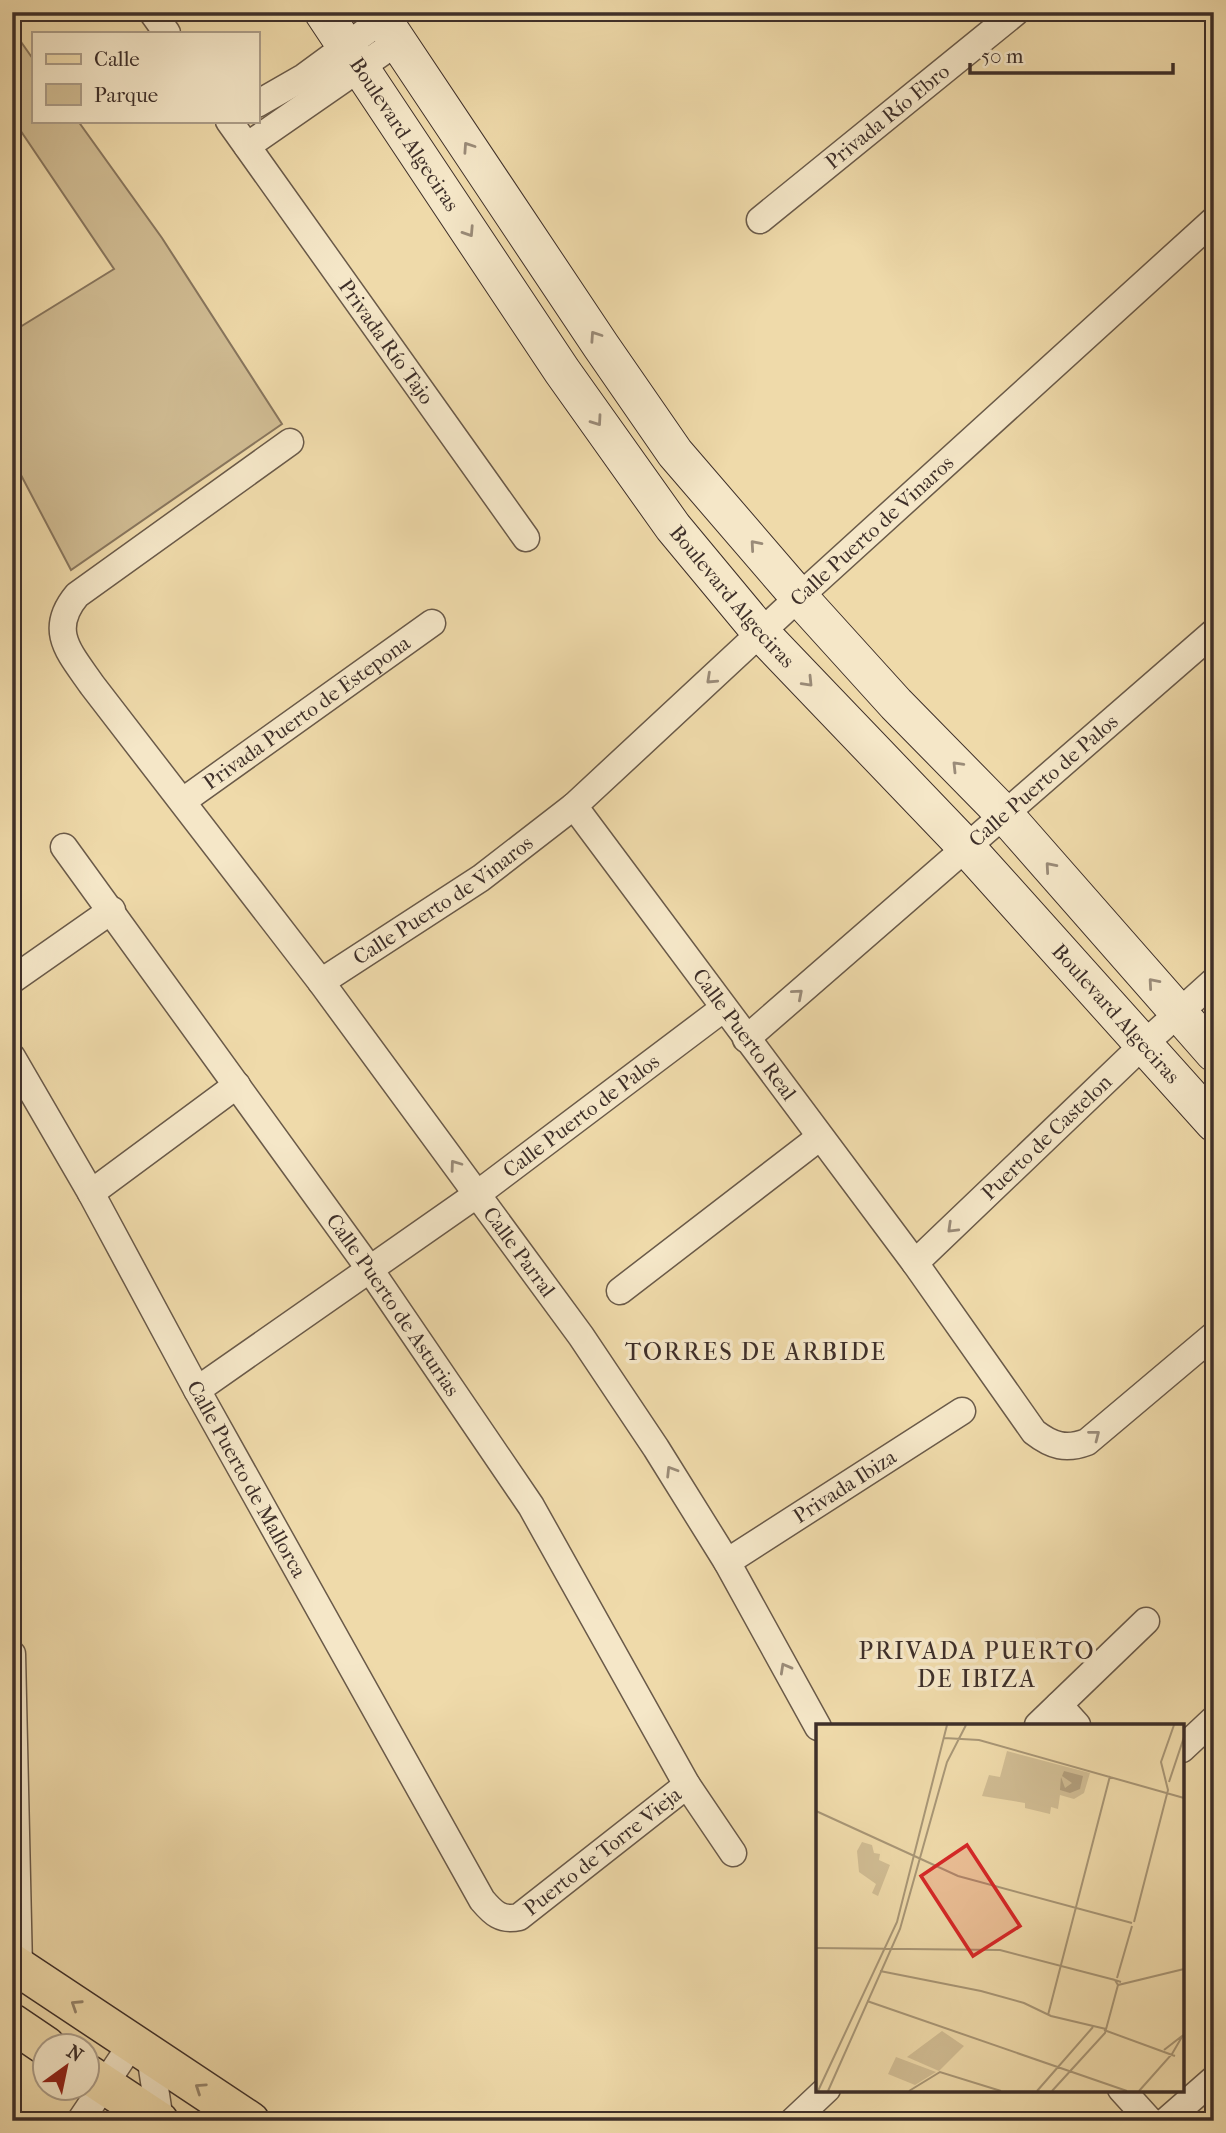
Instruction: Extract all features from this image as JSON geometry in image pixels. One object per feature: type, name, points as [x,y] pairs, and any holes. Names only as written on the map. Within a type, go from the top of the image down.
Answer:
[{"type":"main road","points":[[16,1965],[250,2121]]},
{"type":"main road","points":[[12,2023],[32,2037]]},
{"type":"main road","points":[[102,2084],[160,2121]]},
{"type":"street","points":[[152,12],[166,32]]},
{"type":"street","name":"Boulevard Algeciras","points":[[323,12],[562,371],[644,489],[761,633],[967,848],[1214,1124]]},
{"type":"street","name":"Privada Río Ebro","points":[[760,220],[1016,12]]},
{"type":"street","points":[[247,146],[353,58],[386,24],[675,453],[799,597],[896,704],[1004,815],[1214,1053]]},
{"type":"street","points":[[259,103],[304,76],[353,58]]},
{"type":"street","name":"Privada Río Tajo","points":[[230,122],[526,538]]},
{"type":"street","name":"Calle Puerto de Vinaros","points":[[321,982],[481,878],[575,806],[799,597],[1214,219]]},
{"type":"street","name":"Calle Parral","points":[[290,442],[77,595],[64,617],[61,633],[65,645],[92,685],[321,982],[581,1336],[656,1448],[727,1562],[816,1724]]},
{"type":"street","name":"Privada Puerto de Estepona","points":[[183,801],[432,623]]},
{"type":"street","name":"Calle Puerto de Palos","points":[[746,1039],[1214,632]]},
{"type":"street","name":"Calle Puerto Real","points":[[575,806],[915,1263]]},
{"type":"street","name":"Calle Puerto de Asturias","points":[[64,847],[371,1271],[531,1506],[687,1786],[733,1853]]},
{"type":"street","points":[[12,981],[112,910]]},
{"type":"street","name":"Puerto de Castelon","points":[[915,1263],[1143,1045],[1214,981]]},
{"type":"street","name":"Calle Puerto de Palos","points":[[197,1391],[477,1195],[724,1008]]},
{"type":"street","name":"Calle Puerto de Mallorca","points":[[12,1056],[91,1193],[197,1391],[482,1900]]},
{"type":"street","points":[[91,1193],[237,1085]]},
{"type":"street","points":[[620,1291],[820,1137]]},
{"type":"street","points":[[915,1263],[1034,1432],[1058,1446],[1073,1447],[1087,1442],[1214,1335]]},
{"type":"street","name":"Privada Ibiza","points":[[727,1562],[962,1411]]},
{"type":"street","points":[[1039,1724],[1146,1621]]},
{"type":"street","points":[[12,1654],[16,1965]]},
{"type":"street","points":[[1059,1705],[1076,1724]]},
{"type":"street","points":[[1184,1747],[1214,1718]]},
{"type":"street","name":"Puerto de Torre Vieja","points":[[482,1900],[492,1913],[502,1918],[519,1917],[687,1786]]},
{"type":"street","points":[[102,2076],[142,2049],[160,2121]]},
{"type":"street","points":[[1166,2121],[1214,2079]]},
{"type":"street","points":[[793,2121],[825,2091]]},
{"type":"street","points":[[1123,2091],[1150,2121]]},
{"type":"street","points":[[80,2121],[87,2102]]},
{"type":"green space","points":[[12,29],[32,58],[32,122],[79,122],[162,238],[282,424],[71,570],[12,458],[12,332],[114,269],[12,118]]},
{"type":"district","name":"TORRES DE ARBIDE","points":[[756,1352]]},
{"type":"district","name":"PRIVADA PUERTO DE IBIZA","points":[[977,1665]]}]
